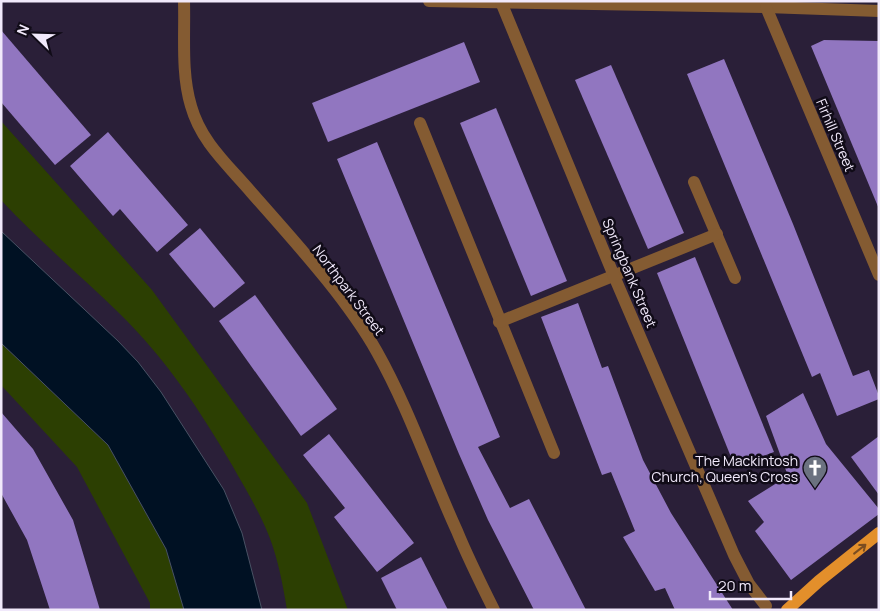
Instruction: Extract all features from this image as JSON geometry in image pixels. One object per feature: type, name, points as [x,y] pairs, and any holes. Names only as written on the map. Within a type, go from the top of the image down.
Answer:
[{"type":"main road","points":[[791,606],[879,533]]},
{"type":"street","name":"Northpark Street","points":[[184,1],[186,82],[191,106],[201,130],[218,156],[318,272],[366,335],[377,353],[410,421],[456,531],[494,610]]},
{"type":"street","points":[[429,1],[879,11]]},
{"type":"street","name":"Springbank Street","points":[[501,2],[614,276],[734,555],[749,584],[766,606]]},
{"type":"street","name":"Firhill Street","points":[[766,7],[879,275]]},
{"type":"street","points":[[420,123],[499,322],[554,453]]},
{"type":"street","points":[[694,182],[735,278]]},
{"type":"street","points":[[499,322],[717,234]]},
{"type":"green space","points":[[1,121],[152,290],[307,503],[348,610],[287,610],[278,563],[265,527],[232,465],[181,385],[136,330],[1,200]]},
{"type":"green space","points":[[1,343],[108,445],[166,549],[184,610],[150,610],[150,603],[77,467],[1,385]]},
{"type":"water","points":[[1,231],[118,341],[138,362],[161,392],[224,490],[242,533],[262,610],[184,610],[166,549],[108,445],[1,343]]},
{"type":"building","points":[[1,30],[91,135],[55,165],[1,102]]},
{"type":"building","points":[[824,40],[879,41],[879,209],[811,46]]},
{"type":"building","points":[[464,42],[480,82],[328,142],[312,103]]},
{"type":"building","points":[[724,59],[793,224],[853,376],[869,370],[879,396],[879,399],[837,416],[820,373],[812,377],[687,74]]},
{"type":"building","points":[[611,65],[684,233],[648,249],[575,80]]},
{"type":"building","points":[[496,108],[567,281],[531,296],[460,123]]},
{"type":"building","points":[[108,132],[188,225],[157,252],[120,209],[113,216],[70,166]]},
{"type":"building","points":[[377,142],[500,437],[478,447],[510,508],[529,499],[586,610],[534,610],[488,520],[337,159]]},
{"type":"building","points":[[200,228],[245,283],[214,308],[169,254]]},
{"type":"building","points":[[695,257],[774,452],[735,467],[657,273]]},
{"type":"building","points":[[255,295],[337,409],[301,436],[219,321]]},
{"type":"building","points":[[578,303],[602,368],[608,366],[643,460],[671,513],[733,610],[675,610],[665,588],[655,591],[623,537],[635,531],[611,472],[602,475],[541,317]]},
{"type":"building","name":"The Mackintosh Church, Queen's Cross","points":[[803,393],[826,444],[879,509],[879,514],[791,580],[755,531],[764,522],[748,501],[788,476],[766,416]]},
{"type":"building","points":[[1,412],[33,449],[73,520],[100,610],[50,610],[27,540],[1,493]]},
{"type":"building","points":[[329,434],[414,543],[377,572],[334,517],[345,508],[303,455]]},
{"type":"building","points":[[879,436],[879,495],[851,457]]},
{"type":"building","points":[[421,557],[448,610],[397,610],[381,578]]},
{"type":"place","name":"The Mackintosh Church, Queen's Cross","points":[[815,489]]}]
